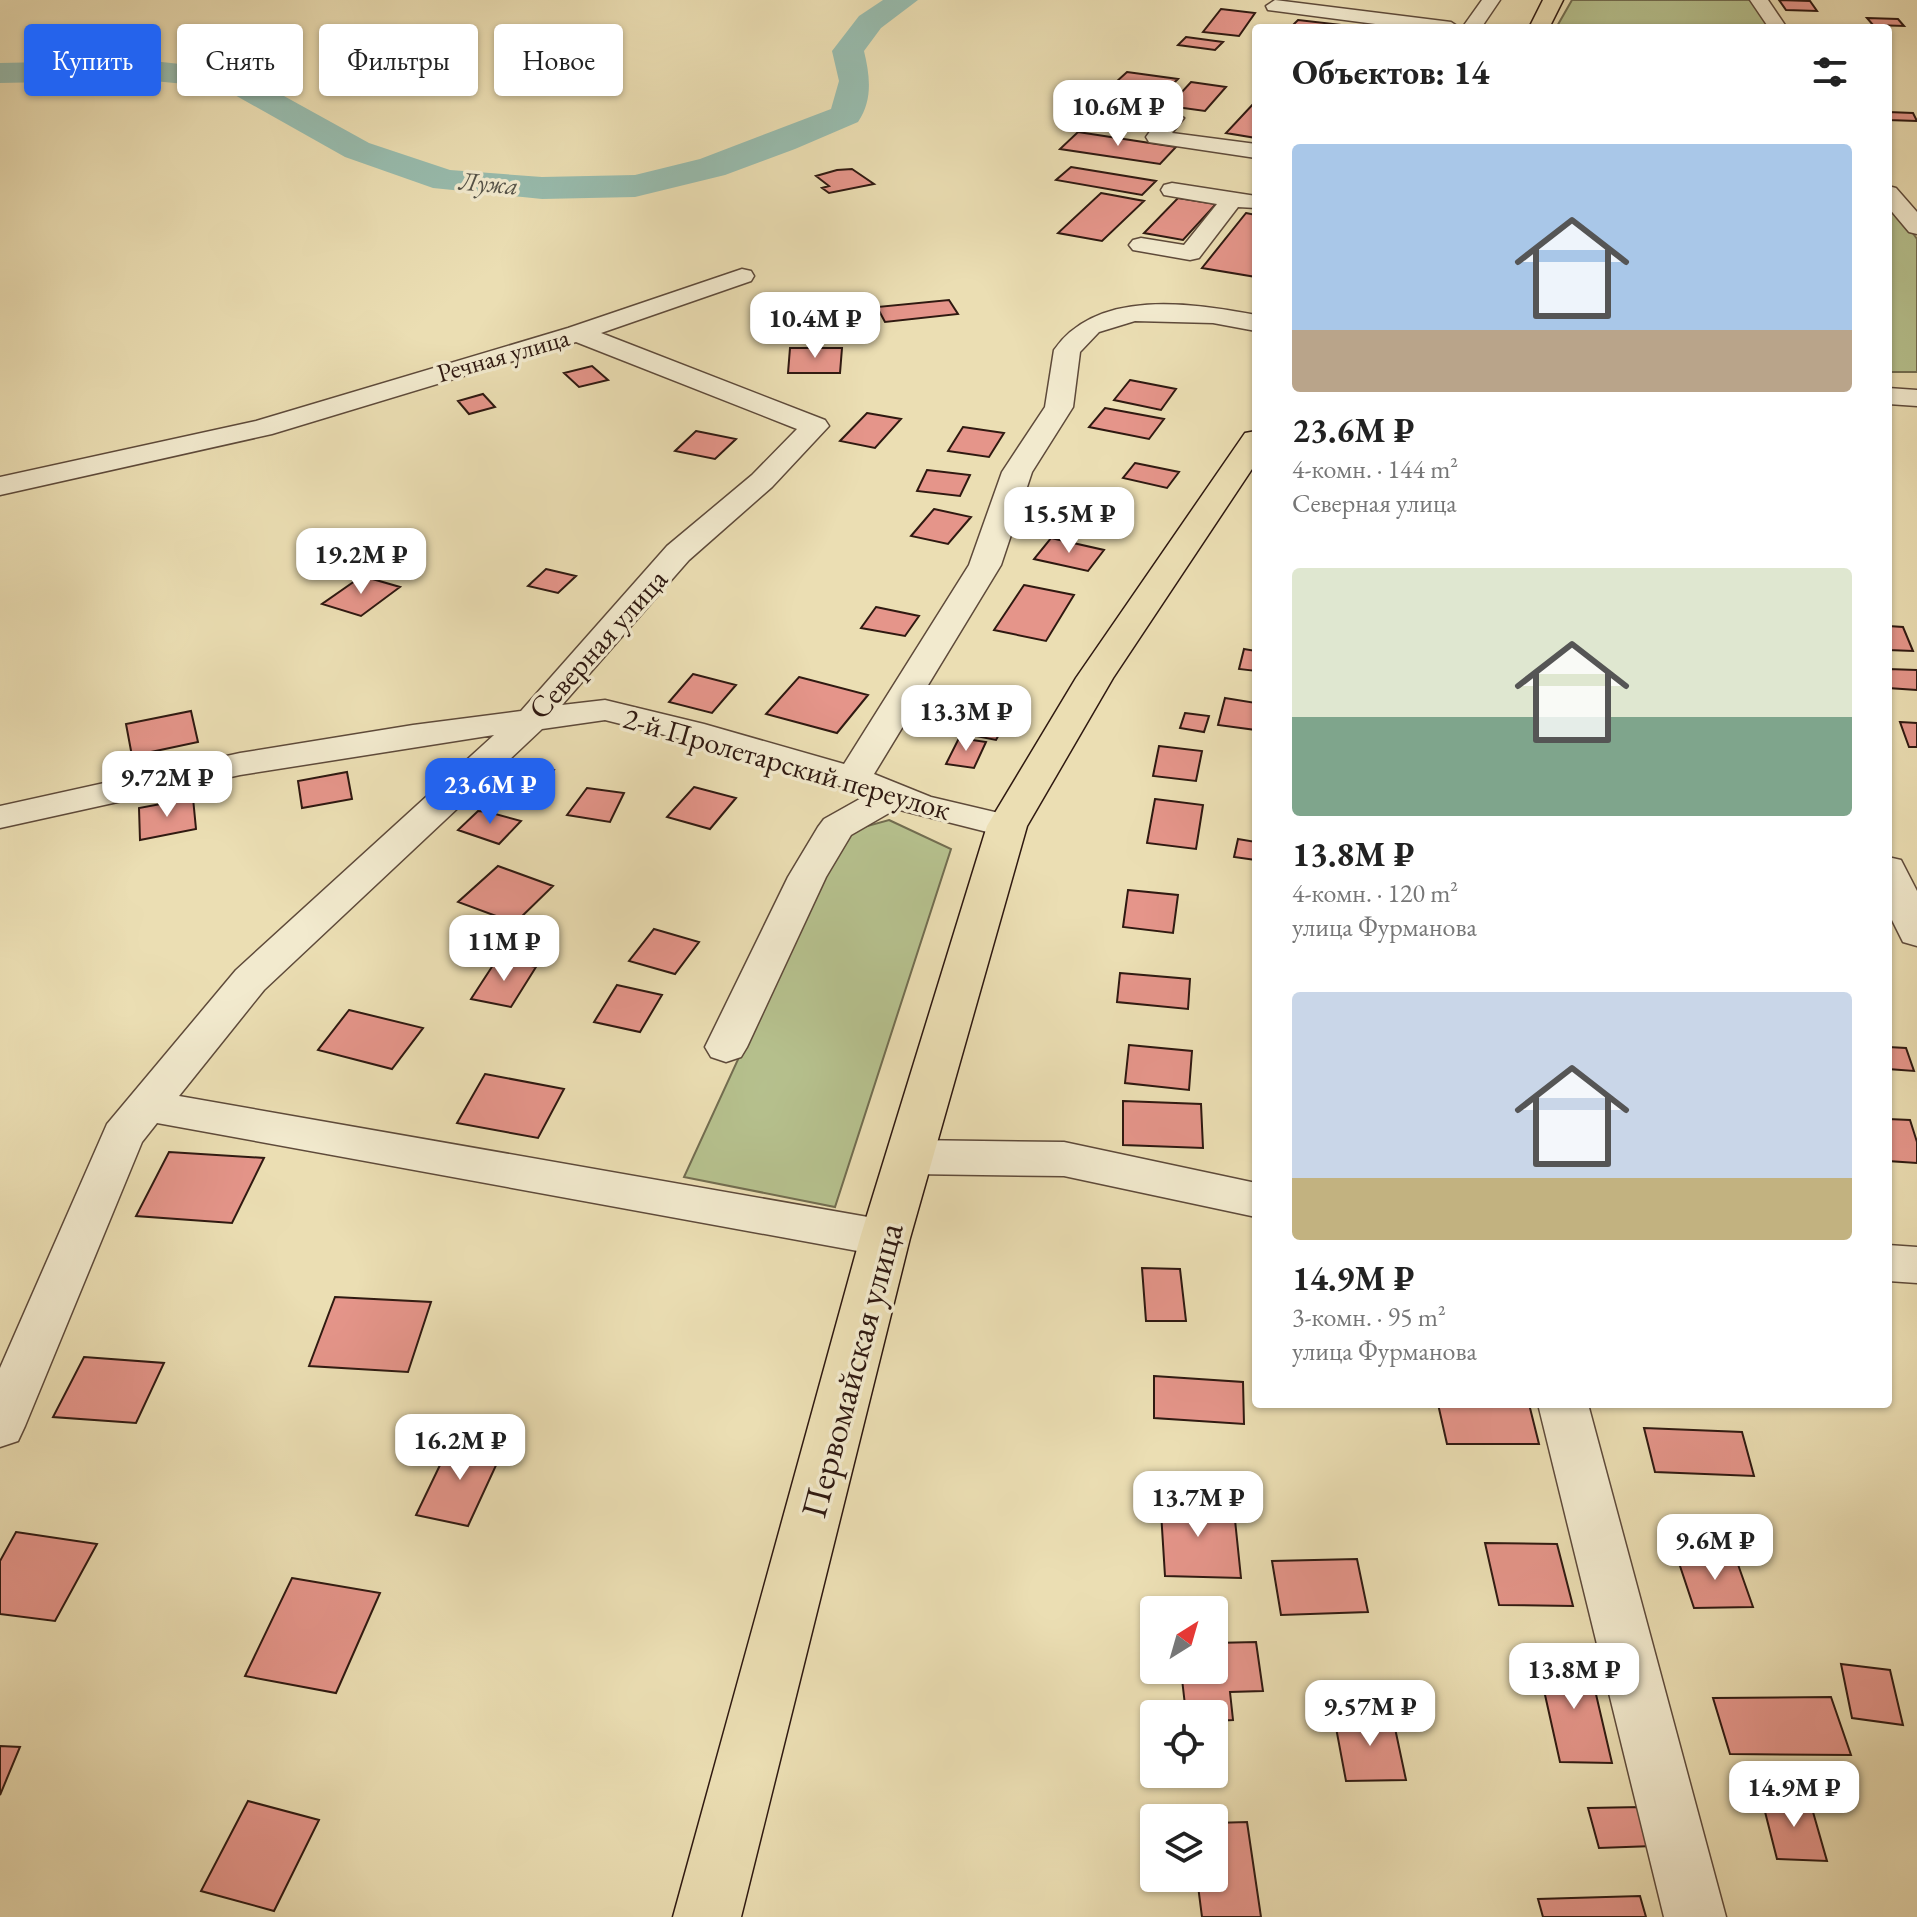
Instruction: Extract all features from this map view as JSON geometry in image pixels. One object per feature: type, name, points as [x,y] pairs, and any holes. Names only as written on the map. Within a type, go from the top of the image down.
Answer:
[{"type":"main road","points":[[1541,24],[1553,0]]},
{"type":"main road","name":"Первомайская улица","points":[[707,1917],[885,1238],[1007,826],[1038,766],[1252,446]]},
{"type":"street","points":[[1474,24],[1491,0]]},
{"type":"street","points":[[1759,0],[1775,24]]},
{"type":"street","points":[[1275,6],[1360,22],[1390,24]]},
{"type":"street","points":[[1174,118],[1157,137],[1252,150]]},
{"type":"street","points":[[1172,190],[1252,202]]},
{"type":"street","points":[[1141,245],[1190,253],[1232,199]]},
{"type":"street","points":[[1892,200],[1912,238]]},
{"type":"street","name":"Речная улица","points":[[0,486],[262,428],[577,333],[742,276]]},
{"type":"street","points":[[853,778],[985,565],[1017,472],[1059,407],[1067,350],[1090,327],[1133,313],[1213,315],[1252,322]]},
{"type":"street","name":"Северная улица","points":[[0,1426],[123,1135],[250,980],[531,720],[678,553],[762,481],[815,426],[577,333]]},
{"type":"street","points":[[1892,396],[1917,398]]},
{"type":"street","name":"2-й Пролетарский переулок","points":[[0,817],[240,764],[413,735],[605,710],[692,731],[853,778],[920,806],[1007,826]]},
{"type":"street","points":[[726,1047],[807,877],[837,827],[894,795]]},
{"type":"street","points":[[1892,878],[1917,933]]},
{"type":"street","points":[[149,1106],[885,1238]]},
{"type":"street","points":[[910,1157],[1064,1159],[1252,1199]]},
{"type":"street","points":[[1892,1263],[1917,1265]]},
{"type":"street","points":[[1564,1408],[1695,1917]]},
{"type":"green space","points":[[1572,0],[1753,0],[1767,24],[1558,24]]},
{"type":"green space","points":[[1892,204],[1917,239],[1917,372],[1892,372]]},
{"type":"green space","points":[[889,820],[951,849],[835,1207],[684,1177],[842,833]]},
{"type":"building","points":[[1779,0],[1810,1],[1817,11],[1786,10]]},
{"type":"building","points":[[1221,9],[1255,13],[1239,36],[1203,32]]},
{"type":"building","points":[[1867,18],[1898,19],[1904,26],[1892,24],[1872,24]]},
{"type":"building","points":[[1298,20],[1333,24],[1294,24]]},
{"type":"building","points":[[1186,37],[1223,42],[1215,50],[1178,45]]},
{"type":"building","points":[[1127,72],[1178,79],[1125,131],[1071,123]]},
{"type":"building","points":[[1191,82],[1226,87],[1205,111],[1169,106]]},
{"type":"building","points":[[1252,105],[1252,137],[1226,133]]},
{"type":"building","points":[[1892,112],[1913,113],[1917,121],[1892,120]]},
{"type":"building","points":[[1078,132],[1176,147],[1160,164],[1060,149]]},
{"type":"building","points":[[1071,167],[1156,181],[1142,195],[1056,180]]},
{"type":"building","points":[[852,169],[874,184],[829,193],[822,188],[829,186],[816,176],[837,170]]},
{"type":"building","points":[[1101,193],[1144,201],[1102,241],[1058,233]]},
{"type":"building","points":[[1178,198],[1216,204],[1183,240],[1144,233]]},
{"type":"building","points":[[1246,213],[1252,214],[1252,276],[1202,268]]},
{"type":"building","points":[[949,300],[958,314],[885,322],[877,307]]},
{"type":"building","points":[[790,348],[842,348],[840,373],[788,373]]},
{"type":"building","points":[[592,366],[608,380],[579,387],[564,373]]},
{"type":"building","points":[[1130,380],[1176,389],[1161,410],[1114,400]]},
{"type":"building","points":[[483,394],[495,407],[469,414],[458,401]]},
{"type":"building","points":[[1105,408],[1164,419],[1149,439],[1089,427]]},
{"type":"building","points":[[867,413],[901,419],[875,448],[840,441]]},
{"type":"building","points":[[963,427],[1004,433],[989,457],[948,451]]},
{"type":"building","points":[[696,431],[736,439],[715,459],[675,451]]},
{"type":"building","points":[[1135,463],[1179,472],[1167,488],[1123,478]]},
{"type":"building","points":[[927,470],[970,475],[960,496],[917,491]]},
{"type":"building","points":[[934,509],[971,517],[948,544],[911,536]]},
{"type":"building","points":[[1051,538],[1104,550],[1088,571],[1034,559]]},
{"type":"building","points":[[546,569],[576,576],[558,593],[528,586]]},
{"type":"building","points":[[362,576],[400,587],[361,616],[322,604]]},
{"type":"building","points":[[1024,585],[1074,595],[1046,641],[994,630]]},
{"type":"building","points":[[876,607],[919,616],[905,636],[861,628]]},
{"type":"building","points":[[1892,626],[1903,627],[1913,651],[1892,650]]},
{"type":"building","points":[[1244,649],[1252,650],[1252,671],[1239,669]]},
{"type":"building","points":[[1892,669],[1917,670],[1917,690],[1892,688]]},
{"type":"building","points":[[693,674],[736,685],[712,713],[669,702]]},
{"type":"building","points":[[799,677],[868,695],[837,733],[766,714]]},
{"type":"building","points":[[943,696],[1013,710],[996,740],[925,726]]},
{"type":"building","points":[[1225,698],[1252,702],[1252,729],[1218,725]]},
{"type":"building","points":[[191,711],[198,742],[132,756],[126,724]]},
{"type":"building","points":[[1185,713],[1209,716],[1204,732],[1180,728]]},
{"type":"building","points":[[1900,722],[1917,723],[1917,747],[1909,747]]},
{"type":"building","points":[[959,738],[986,742],[974,768],[946,764]]},
{"type":"building","points":[[1159,746],[1202,751],[1196,781],[1153,776]]},
{"type":"building","points":[[519,764],[554,770],[538,797],[497,790]]},
{"type":"building","points":[[347,772],[352,799],[302,808],[298,781]]},
{"type":"building","points":[[694,787],[736,798],[710,829],[667,817]]},
{"type":"building","points":[[587,788],[624,793],[610,822],[567,815]]},
{"type":"building","points":[[193,798],[196,829],[140,840],[139,808]]},
{"type":"building","points":[[1155,799],[1203,805],[1196,849],[1147,843]]},
{"type":"building","points":[[478,811],[521,821],[499,844],[458,830]]},
{"type":"building","points":[[1238,839],[1252,841],[1252,859],[1234,857]]},
{"type":"building","points":[[498,866],[553,886],[515,923],[458,902]]},
{"type":"building","points":[[1128,890],[1178,895],[1173,933],[1123,927]]},
{"type":"building","points":[[654,929],[699,942],[675,974],[629,961]]},
{"type":"building","points":[[497,959],[536,967],[511,1007],[471,999]]},
{"type":"building","points":[[1120,973],[1190,979],[1188,1009],[1117,1002]]},
{"type":"building","points":[[617,985],[662,995],[640,1032],[594,1022]]},
{"type":"building","points":[[349,1010],[423,1028],[392,1069],[318,1050]]},
{"type":"building","points":[[1129,1045],[1192,1051],[1189,1090],[1125,1083]]},
{"type":"building","points":[[1892,1047],[1906,1048],[1914,1071],[1892,1069]]},
{"type":"building","points":[[485,1074],[564,1089],[538,1138],[457,1123]]},
{"type":"building","points":[[1123,1101],[1201,1104],[1203,1148],[1123,1145]]},
{"type":"building","points":[[1892,1119],[1910,1120],[1917,1142],[1917,1163],[1892,1161]]},
{"type":"building","points":[[169,1152],[264,1158],[232,1223],[136,1216]]},
{"type":"building","points":[[1142,1268],[1180,1269],[1186,1321],[1146,1321]]},
{"type":"building","points":[[335,1297],[431,1302],[408,1372],[309,1366]]},
{"type":"building","points":[[84,1357],[164,1363],[136,1423],[53,1417]]},
{"type":"building","points":[[1154,1376],[1243,1382],[1244,1424],[1154,1418]]},
{"type":"building","points":[[1439,1408],[1530,1408],[1539,1444],[1447,1444]]},
{"type":"building","points":[[1644,1428],[1742,1432],[1754,1476],[1655,1472]]},
{"type":"building","points":[[453,1438],[504,1448],[468,1526],[416,1515]]},
{"type":"building","points":[[1160,1496],[1216,1497],[1218,1519],[1235,1520],[1241,1578],[1165,1576]]},
{"type":"building","points":[[16,1532],[97,1544],[55,1621],[0,1614],[0,1561]]},
{"type":"building","points":[[1485,1543],[1557,1544],[1573,1606],[1499,1605]]},
{"type":"building","points":[[1735,1556],[1753,1607],[1694,1608],[1677,1557]]},
{"type":"building","points":[[1357,1559],[1368,1612],[1281,1615],[1272,1561]]},
{"type":"building","points":[[292,1578],[380,1593],[336,1693],[245,1676]]},
{"type":"building","points":[[1256,1642],[1263,1691],[1230,1692],[1233,1720],[1228,1720],[1228,1700],[1184,1700],[1183,1684],[1228,1684],[1228,1643]]},
{"type":"building","points":[[1537,1659],[1588,1660],[1612,1763],[1560,1762]]},
{"type":"building","points":[[1841,1664],[1890,1670],[1903,1725],[1852,1718]]},
{"type":"building","points":[[1831,1697],[1851,1755],[1730,1754],[1713,1698]]},
{"type":"building","points":[[1392,1714],[1406,1780],[1346,1781],[1334,1717]]},
{"type":"building","points":[[0,1746],[20,1747],[0,1795]]},
{"type":"building","points":[[1761,1796],[1809,1798],[1827,1861],[1777,1859]]},
{"type":"building","points":[[248,1801],[319,1820],[274,1911],[201,1891]]},
{"type":"building","points":[[1642,1807],[1653,1846],[1599,1848],[1588,1808]]},
{"type":"building","points":[[1247,1822],[1261,1917],[1202,1917],[1199,1892],[1228,1892],[1228,1823]]},
{"type":"building","points":[[1640,1896],[1646,1917],[1543,1917],[1538,1899]]},
{"type":"waterway","name":"Лужа","points":[[0,73],[143,70],[208,77],[244,87],[357,150],[446,180],[542,188],[635,186],[712,167],[846,115],[855,81],[848,51],[870,22],[903,0]]}]
